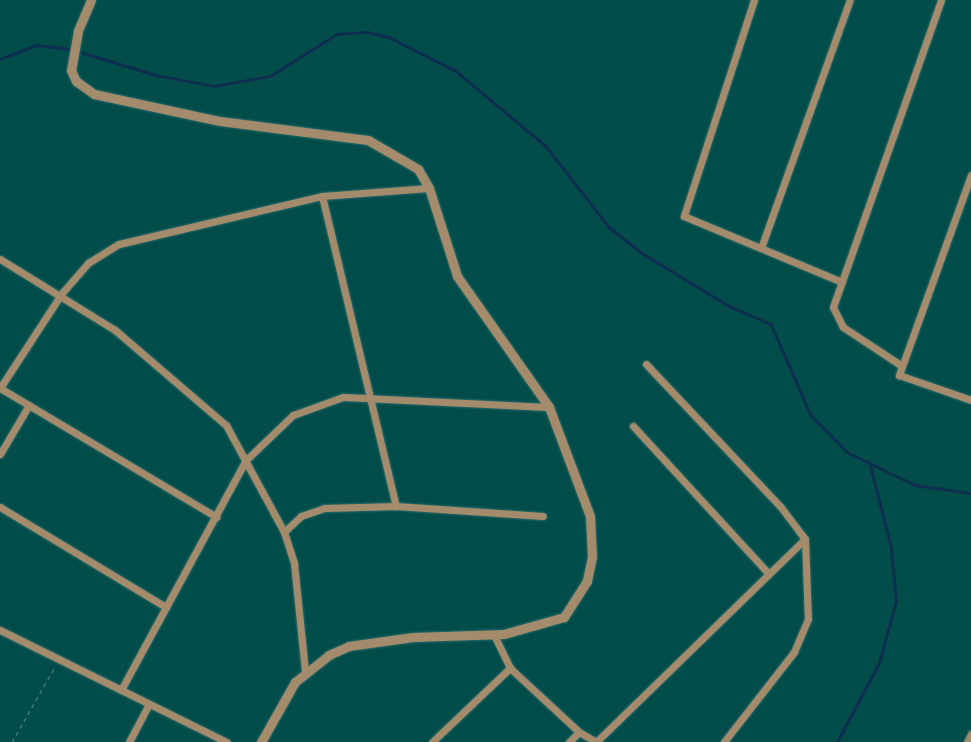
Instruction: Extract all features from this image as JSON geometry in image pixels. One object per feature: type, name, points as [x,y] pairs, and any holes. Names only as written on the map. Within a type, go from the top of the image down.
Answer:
[{"type":"street","points":[[91,0],[78,31],[71,70],[76,81],[94,94],[220,121],[368,140],[418,169],[429,188],[467,296],[549,407],[590,516],[592,557],[588,581],[564,616],[543,626],[494,635],[371,640],[328,655],[305,671],[278,707],[261,742]]},
{"type":"street","points":[[754,0],[684,216],[842,282]]},
{"type":"street","points":[[761,248],[850,0]]},
{"type":"street","points":[[902,366],[843,327],[833,308],[941,0]]},
{"type":"street","points":[[971,175],[899,375],[971,400]]},
{"type":"street","points":[[216,517],[0,388],[62,293],[88,263],[119,244],[322,196],[429,188]]},
{"type":"street","points":[[322,196],[396,506]]},
{"type":"street","points":[[0,259],[62,293],[116,330],[226,425],[284,532],[294,563],[305,671]]},
{"type":"street","points":[[646,364],[780,506],[805,540],[810,580],[804,627],[794,652],[724,742]]},
{"type":"street","points":[[121,690],[246,460],[293,415],[343,397],[549,407]]},
{"type":"street","points":[[0,454],[29,405]]},
{"type":"street","points":[[633,426],[768,573]]},
{"type":"street","points":[[284,532],[301,516],[324,508],[396,506],[543,516]]},
{"type":"street","points":[[0,507],[166,607]]},
{"type":"street","points":[[494,635],[510,668],[579,732],[596,742],[768,573],[805,540]]},
{"type":"street","points":[[0,630],[227,742]]},
{"type":"street","points":[[432,742],[510,668]]},
{"type":"street","points":[[129,742],[149,704]]},
{"type":"street","points":[[569,742],[579,732]]},
{"type":"street","points":[[966,742],[971,734]]},
{"type":"path","points":[[12,742],[59,659]]},
{"type":"waterway","points":[[77,51],[156,75],[215,86],[270,76],[337,34],[367,32],[389,37],[456,71],[546,146],[609,227],[642,253],[729,306],[771,324],[811,415],[847,452],[915,485],[971,493]]},
{"type":"waterway","points":[[0,59],[37,45],[72,49]]},
{"type":"waterway","points":[[837,742],[879,663],[896,601],[891,548],[869,462]]}]
